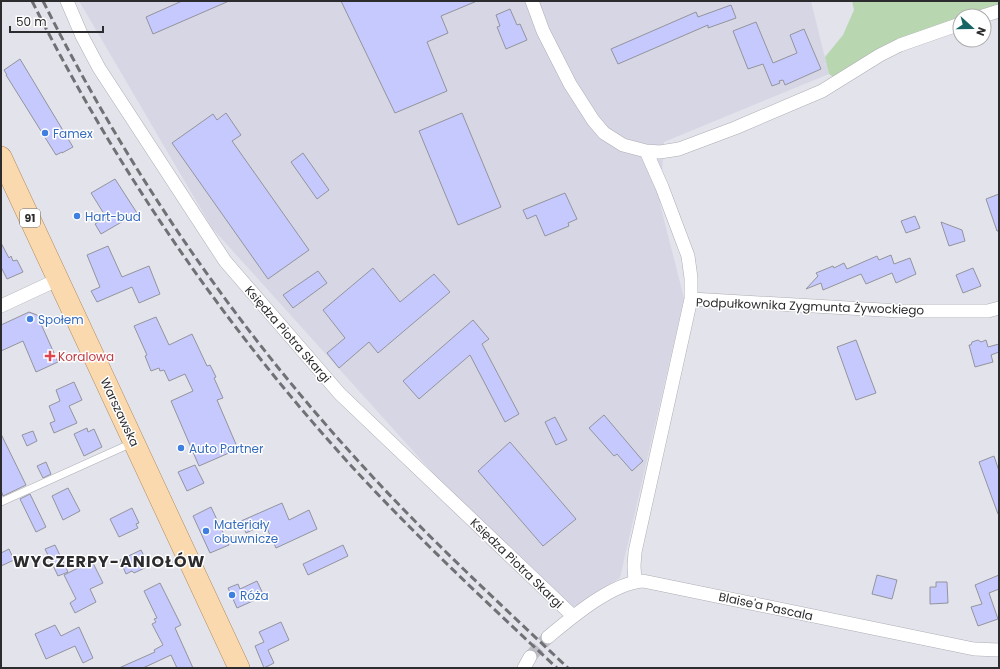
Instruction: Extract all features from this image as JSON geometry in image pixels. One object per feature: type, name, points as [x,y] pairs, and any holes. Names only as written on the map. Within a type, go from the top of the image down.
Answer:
[{"type":"main road","name":"Warszawska","points":[[1,157],[239,668]]},
{"type":"street","name":"Księdza Piotra Skargi","points":[[67,1],[82,36],[99,68],[225,261],[340,394],[572,616]]},
{"type":"street","points":[[532,1],[543,31],[570,84],[593,120],[604,133],[623,145],[646,151],[660,152],[679,149],[735,128],[822,91],[880,55],[900,45],[952,27]]},
{"type":"street","points":[[646,151],[662,187],[688,256],[691,278],[691,299]]},
{"type":"street","points":[[1,306],[58,279]]},
{"type":"street","name":"Podpułkownika Zygmunta Żywockiego","points":[[636,581],[634,566],[635,552],[691,299],[900,311],[988,311],[999,308]]},
{"type":"street","name":"Blaise'a Pascala","points":[[548,637],[572,616],[616,588],[636,581],[652,582],[974,649],[999,650]]},
{"type":"lane","points":[[1,502],[134,442]]},
{"type":"shaded area","points":[[79,1],[811,1],[829,74],[664,142],[660,204],[684,298],[620,578],[572,608],[487,533],[212,228]]},
{"type":"green space","points":[[852,1],[999,1],[999,11],[992,13],[992,8],[952,8],[952,28],[839,81],[829,74],[825,57],[843,35],[854,10]]},
{"type":"building","points":[[182,1],[229,1],[153,34],[146,17]]},
{"type":"building","points":[[341,1],[477,1],[441,16],[448,33],[427,42],[447,91],[395,113]]},
{"type":"building","points":[[731,5],[736,18],[708,28],[708,25],[618,64],[611,49],[696,12],[698,17]]},
{"type":"building","points":[[510,9],[517,25],[520,24],[527,40],[506,49],[497,27],[500,26],[496,15]]},
{"type":"building","points":[[756,22],[773,63],[797,53],[790,35],[804,29],[821,69],[785,85],[783,80],[772,86],[763,64],[748,69],[733,31]]},
{"type":"building","points":[[20,59],[73,147],[62,153],[56,155],[6,75],[4,70]]},
{"type":"building","points":[[226,113],[241,135],[232,141],[309,250],[268,279],[172,143],[213,114],[217,120]]},
{"type":"building","points":[[462,113],[501,207],[458,225],[419,131]]},
{"type":"building","points":[[303,153],[329,190],[317,199],[291,162]]},
{"type":"building","points":[[115,179],[137,213],[101,234],[95,224],[106,217],[91,193]]},
{"type":"building","points":[[565,193],[577,219],[568,223],[569,226],[545,236],[536,215],[527,219],[523,210]]},
{"type":"building","points":[[999,194],[999,231],[997,231],[986,199]]},
{"type":"building","points":[[915,216],[920,228],[906,233],[901,221]]},
{"type":"building","points":[[941,222],[962,230],[965,241],[949,246]]},
{"type":"building","points":[[1,243],[9,258],[11,256],[13,261],[17,260],[23,272],[7,279],[1,267]]},
{"type":"building","points":[[108,246],[122,277],[149,266],[160,294],[139,303],[132,287],[97,302],[91,291],[100,287],[87,255]]},
{"type":"building","points":[[891,255],[894,264],[910,258],[916,274],[896,283],[892,273],[866,284],[861,274],[823,290],[821,283],[806,289],[818,276],[816,273],[833,266],[834,268],[844,263],[847,269],[877,256],[879,260]]},
{"type":"building","points":[[373,268],[400,302],[434,274],[450,292],[378,353],[369,342],[339,368],[327,353],[345,338],[323,310]]},
{"type":"building","points":[[973,268],[981,286],[963,293],[956,275]]},
{"type":"building","points":[[318,271],[327,283],[293,308],[283,295]]},
{"type":"building","points":[[29,312],[37,315],[58,362],[36,372],[23,341],[1,351],[1,325]]},
{"type":"building","points":[[156,317],[169,345],[192,334],[207,366],[210,365],[216,377],[214,378],[223,398],[217,400],[238,449],[199,466],[171,401],[193,391],[185,374],[169,381],[164,370],[160,371],[159,368],[151,371],[145,356],[147,355],[134,326]]},
{"type":"building","points":[[473,320],[489,339],[482,344],[519,414],[505,422],[470,355],[419,399],[403,381]]},
{"type":"building","points":[[856,340],[876,393],[856,400],[837,347]]},
{"type":"building","points":[[978,340],[981,342],[986,340],[988,347],[999,344],[999,352],[991,355],[993,362],[975,367],[969,345]]},
{"type":"building","points":[[74,382],[82,400],[69,406],[77,423],[54,433],[50,423],[55,421],[49,406],[60,401],[56,390]]},
{"type":"building","points":[[604,415],[643,461],[632,471],[617,454],[614,456],[589,428]]},
{"type":"building","points":[[555,417],[567,440],[556,445],[545,422]]},
{"type":"building","points":[[87,428],[88,432],[94,429],[102,447],[84,456],[74,434]]},
{"type":"building","points":[[33,431],[37,441],[27,446],[22,435]]},
{"type":"building","points":[[1,434],[26,485],[3,496],[1,490]]},
{"type":"building","points":[[510,442],[576,519],[543,546],[478,471]]},
{"type":"building","points":[[994,456],[999,471],[999,514],[979,462]]},
{"type":"building","points":[[46,462],[51,474],[43,478],[37,466]]},
{"type":"building","points":[[195,465],[204,483],[187,491],[178,472]]},
{"type":"building","points":[[68,488],[80,511],[63,520],[52,496]]},
{"type":"building","points":[[30,494],[46,527],[36,532],[20,499]]},
{"type":"building","points":[[282,503],[289,520],[309,510],[317,529],[276,548],[265,524],[246,533],[241,521]]},
{"type":"building","points":[[211,507],[229,545],[210,553],[193,516]]},
{"type":"building","points":[[132,508],[139,523],[136,524],[138,528],[119,537],[110,519]]},
{"type":"building","points":[[55,545],[68,572],[58,576],[45,549]]},
{"type":"building","points":[[343,545],[348,556],[308,575],[303,564]]},
{"type":"building","points":[[9,549],[14,560],[1,566],[1,553]]},
{"type":"building","points":[[141,550],[149,566],[134,573],[132,571],[126,574],[120,560]]},
{"type":"building","points":[[92,561],[103,583],[90,589],[96,602],[75,613],[70,603],[76,599],[64,575]]},
{"type":"building","points":[[877,575],[897,580],[892,599],[872,594]]},
{"type":"building","points":[[999,575],[999,589],[989,593],[998,619],[978,626],[971,607],[982,604],[975,585]]},
{"type":"building","points":[[257,581],[264,596],[237,608],[228,588],[238,584],[240,589]]},
{"type":"building","points":[[936,582],[947,582],[948,603],[930,604],[930,587],[936,587]]},
{"type":"building","points":[[160,583],[181,625],[175,628],[193,668],[177,668],[171,655],[143,668],[119,668],[155,652],[154,650],[163,645],[152,624],[156,622],[154,619],[157,618],[144,591]]},
{"type":"building","points":[[281,622],[289,640],[268,650],[274,663],[264,668],[255,646],[264,642],[259,632]]},
{"type":"building","points":[[55,625],[61,636],[79,627],[93,658],[83,663],[75,646],[46,659],[35,634]]},
{"type":"tunnel","points":[[530,657],[548,637]]},
{"type":"railway","points":[[32,1],[100,126],[138,187],[177,247],[262,362],[308,417],[379,496],[454,571],[557,668]]},
{"type":"railway","points":[[43,1],[110,125],[147,184],[185,243],[269,356],[313,410],[385,490],[462,567],[568,668]]},
{"type":"place","name":"Famex","points":[[45,133]]},
{"type":"place","name":"Hart-bud","points":[[77,216]]},
{"type":"place","name":"Społem","points":[[30,319]]},
{"type":"place","name":"Koralowa","points":[[50,356]]},
{"type":"place","name":"Auto Partner","points":[[181,448]]},
{"type":"place","name":"Materiały obuwnicze","points":[[206,531]]},
{"type":"place","name":"Róża","points":[[232,595]]},
{"type":"district","name":"WYCZERPY-ANIOŁÓW","points":[[109,561]]}]
